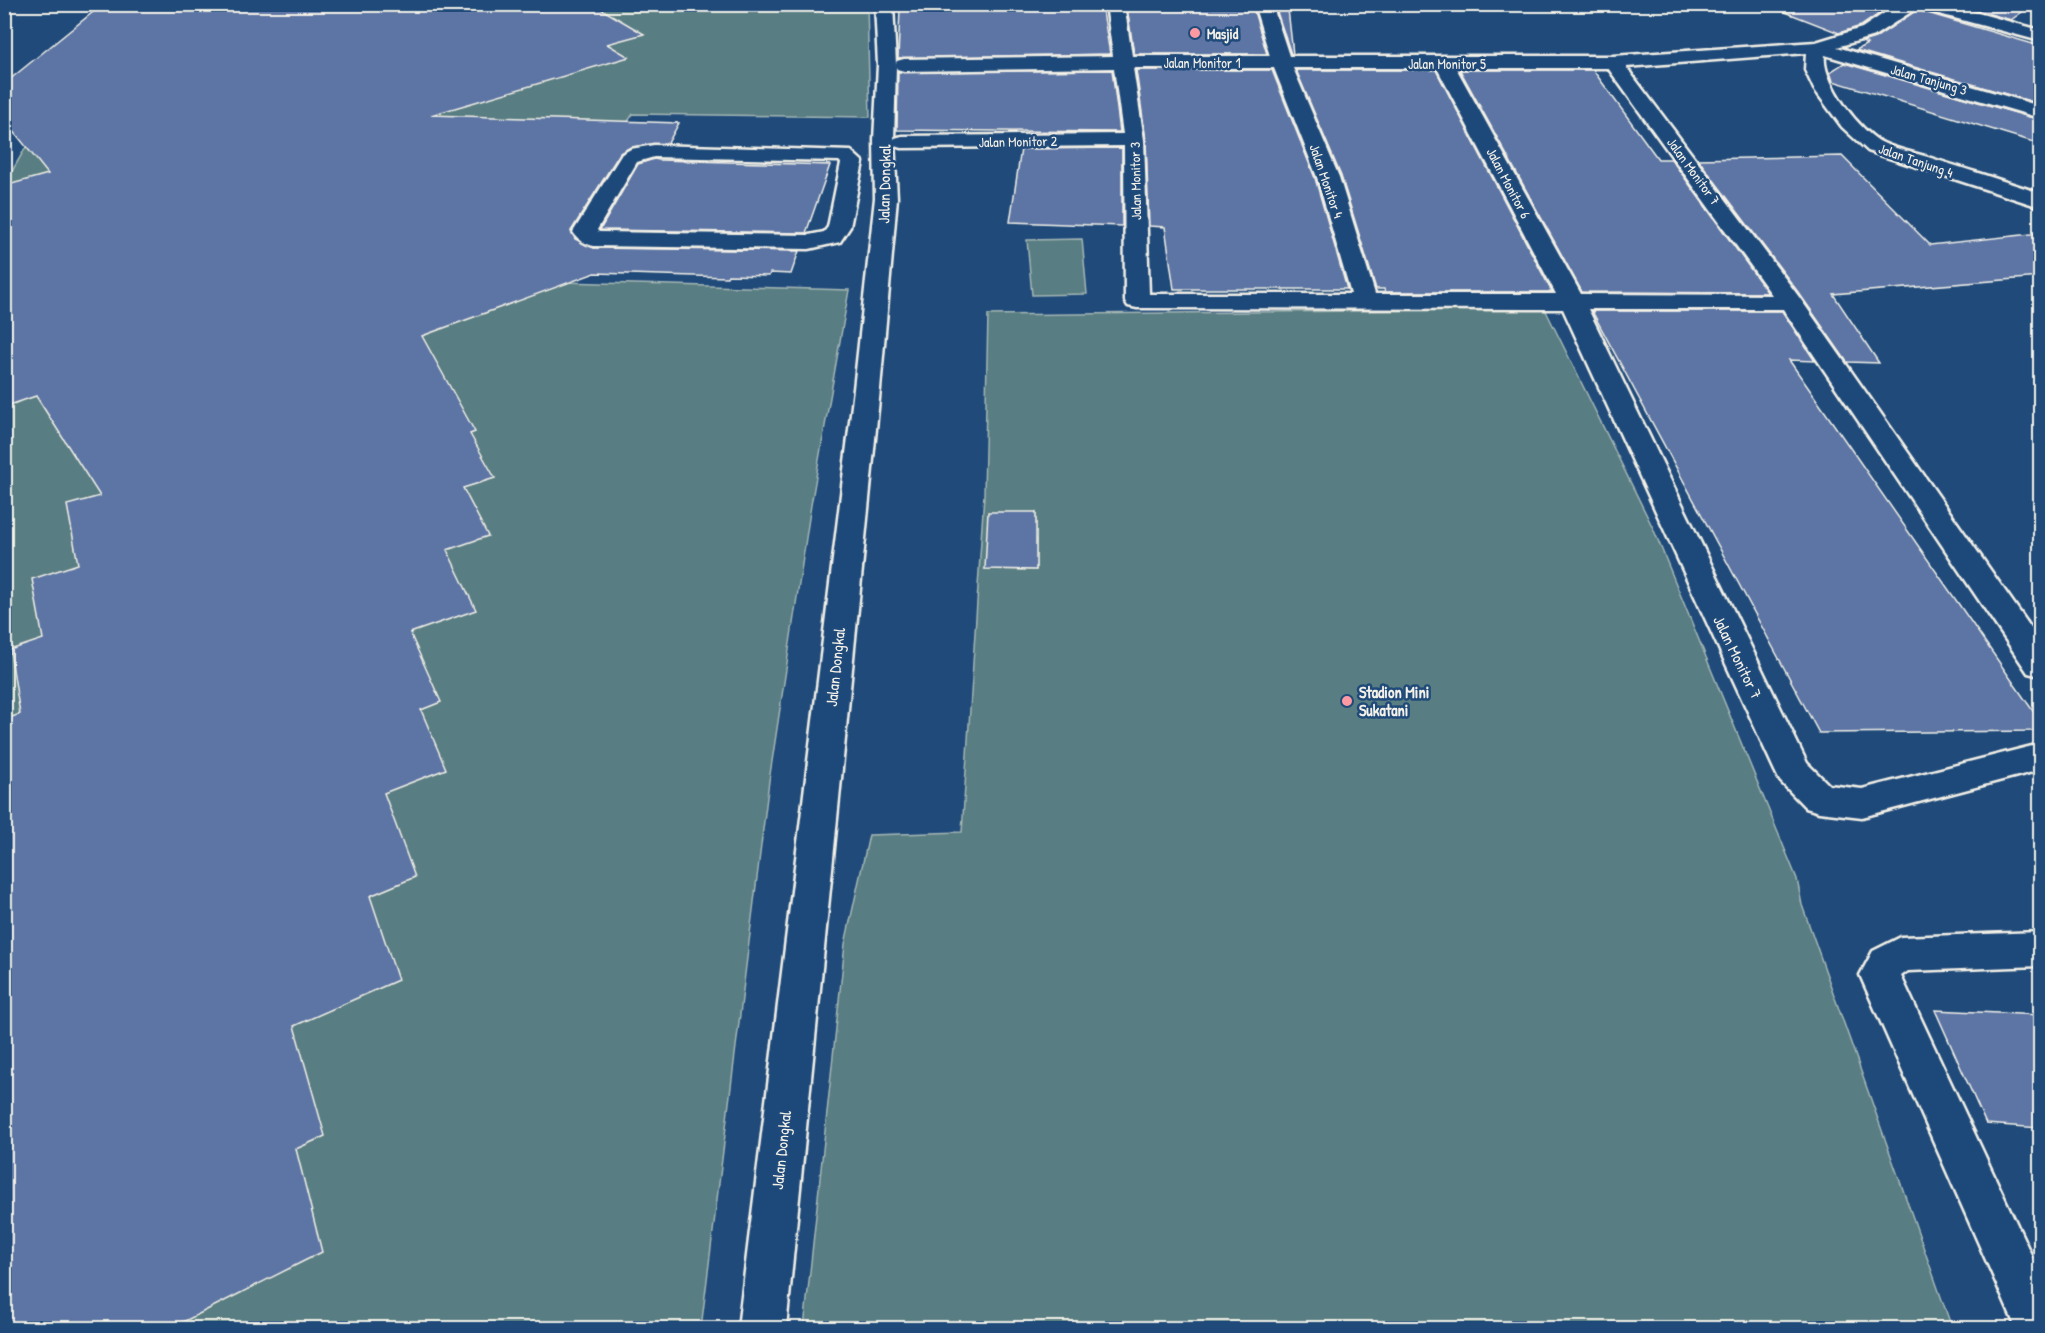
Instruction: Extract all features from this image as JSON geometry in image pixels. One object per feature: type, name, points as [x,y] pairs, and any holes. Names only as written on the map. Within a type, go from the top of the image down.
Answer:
[{"type":"street","name":"Jalan Dongkal","points":[[762,1329],[867,389],[886,198],[884,140],[887,65],[884,4]]},
{"type":"street","name":"Jalan Monitor 3","points":[[1115,4],[1134,140],[1137,301],[1366,303]]},
{"type":"street","name":"Jalan Monitor 4","points":[[1263,4],[1281,62],[1328,177],[1366,303]]},
{"type":"street","points":[[1817,46],[1873,29],[1911,4]]},
{"type":"street","points":[[1923,4],[2040,36]]},
{"type":"street","name":"Jalan Monitor 5","points":[[1281,62],[1445,64],[1613,62],[1817,46]]},
{"type":"street","name":"Jalan Tanjung 3","points":[[1817,46],[2040,112]]},
{"type":"street","name":"Jalan Tanjung 4","points":[[1817,46],[1815,71],[1824,90],[1865,140],[1875,147],[2040,200]]},
{"type":"street","name":"Jalan Monitor 1","points":[[904,65],[1281,62]]},
{"type":"street","name":"Jalan Monitor 7","points":[[1613,62],[1791,302],[2040,665]]},
{"type":"street","name":"Jalan Monitor 6","points":[[1445,64],[1573,303]]},
{"type":"street","name":"Jalan Monitor 2","points":[[902,142],[1134,140]]},
{"type":"street","points":[[638,153],[844,154],[852,162],[846,200],[836,232],[822,241],[717,242],[594,239],[584,232],[628,158],[638,153]]},
{"type":"street","points":[[846,200],[886,198]]},
{"type":"street","points":[[1366,303],[1791,302]]},
{"type":"street","name":"Jalan Monitor 7","points":[[1573,303],[1793,771],[1819,798],[1862,803],[2040,756]]},
{"type":"street","points":[[2040,949],[1901,954],[1887,963],[1880,975],[2040,1328]]},
{"type":"green space","points":[[158,5],[867,5],[870,117],[633,114],[563,216],[527,281],[849,290],[811,505],[769,781],[701,1328],[5,1328],[4,185],[30,140]]},
{"type":"green space","points":[[1082,239],[1087,294],[1032,295],[1027,240]]},
{"type":"green space","points":[[1545,309],[1653,528],[1797,879],[1802,905],[1952,1328],[804,1328],[845,944],[869,835],[962,832],[984,495],[988,315]],"holes":[[[1036,512],[1036,570],[985,569]]]},
{"type":"building","points":[[103,4],[593,4],[644,34],[607,44],[629,57],[431,115],[679,123],[668,143],[631,147],[620,153],[571,231],[575,239],[594,248],[799,251],[791,274],[770,273],[769,276],[728,275],[727,277],[595,273],[422,336],[475,432],[470,434],[495,478],[463,488],[488,536],[447,550],[476,610],[410,633],[441,702],[421,710],[446,769],[384,793],[415,877],[370,896],[398,980],[294,1026],[325,1136],[296,1149],[322,1252],[169,1329],[4,1329],[4,720],[20,714],[10,650],[43,639],[32,579],[78,564],[67,505],[100,496],[36,396],[4,407],[4,186],[48,174],[4,119],[4,84]]},
{"type":"building","points":[[1776,4],[1893,4],[1861,26],[1839,33],[1775,8]]},
{"type":"building","points":[[1955,4],[2033,4],[2011,20]]},
{"type":"building","points":[[1102,6],[1110,54],[898,58],[900,9],[939,9],[940,7]]},
{"type":"building","name":"Masjid","points":[[1127,7],[1253,8],[1267,54],[1134,54]]},
{"type":"building","points":[[1276,9],[1288,9],[1293,54],[1291,54]]},
{"type":"building","points":[[1917,10],[2040,46],[2040,104],[1856,50],[1867,44],[1862,42],[1875,38]]},
{"type":"building","points":[[1844,63],[2040,120],[2040,144],[1833,81],[1830,72]]},
{"type":"building","points":[[1112,70],[1120,132],[897,130],[898,72]]},
{"type":"building","points":[[1136,70],[1272,70],[1315,178],[1347,289],[1174,289],[1165,227],[1149,226],[1146,140]]},
{"type":"building","points":[[1296,70],[1436,70],[1552,292],[1385,292],[1384,289],[1376,289],[1341,176]]},
{"type":"building","points":[[1460,70],[1593,70],[1658,159],[1671,159],[1768,293],[1582,292]]},
{"type":"building","points":[[1122,148],[1122,226],[1010,222],[1021,149]]},
{"type":"building","points":[[1842,156],[1930,245],[2040,233],[2040,277],[1833,294],[1879,363],[1847,362],[1801,296],[1698,159]]},
{"type":"building","points":[[654,159],[830,165],[806,233],[600,230],[638,164]]},
{"type":"building","points":[[1592,311],[1782,311],[1815,361],[1789,360],[2040,721],[2040,731],[1819,733]]},
{"type":"building","points":[[988,512],[1036,512],[1036,570],[985,569]]},
{"type":"building","points":[[1935,1010],[2040,1015],[2040,1128],[1986,1124]]},
{"type":"place","name":"Masjid","points":[[1195,33]]},
{"type":"place","name":"Stadion Mini Sukatani","points":[[1347,701]]}]
